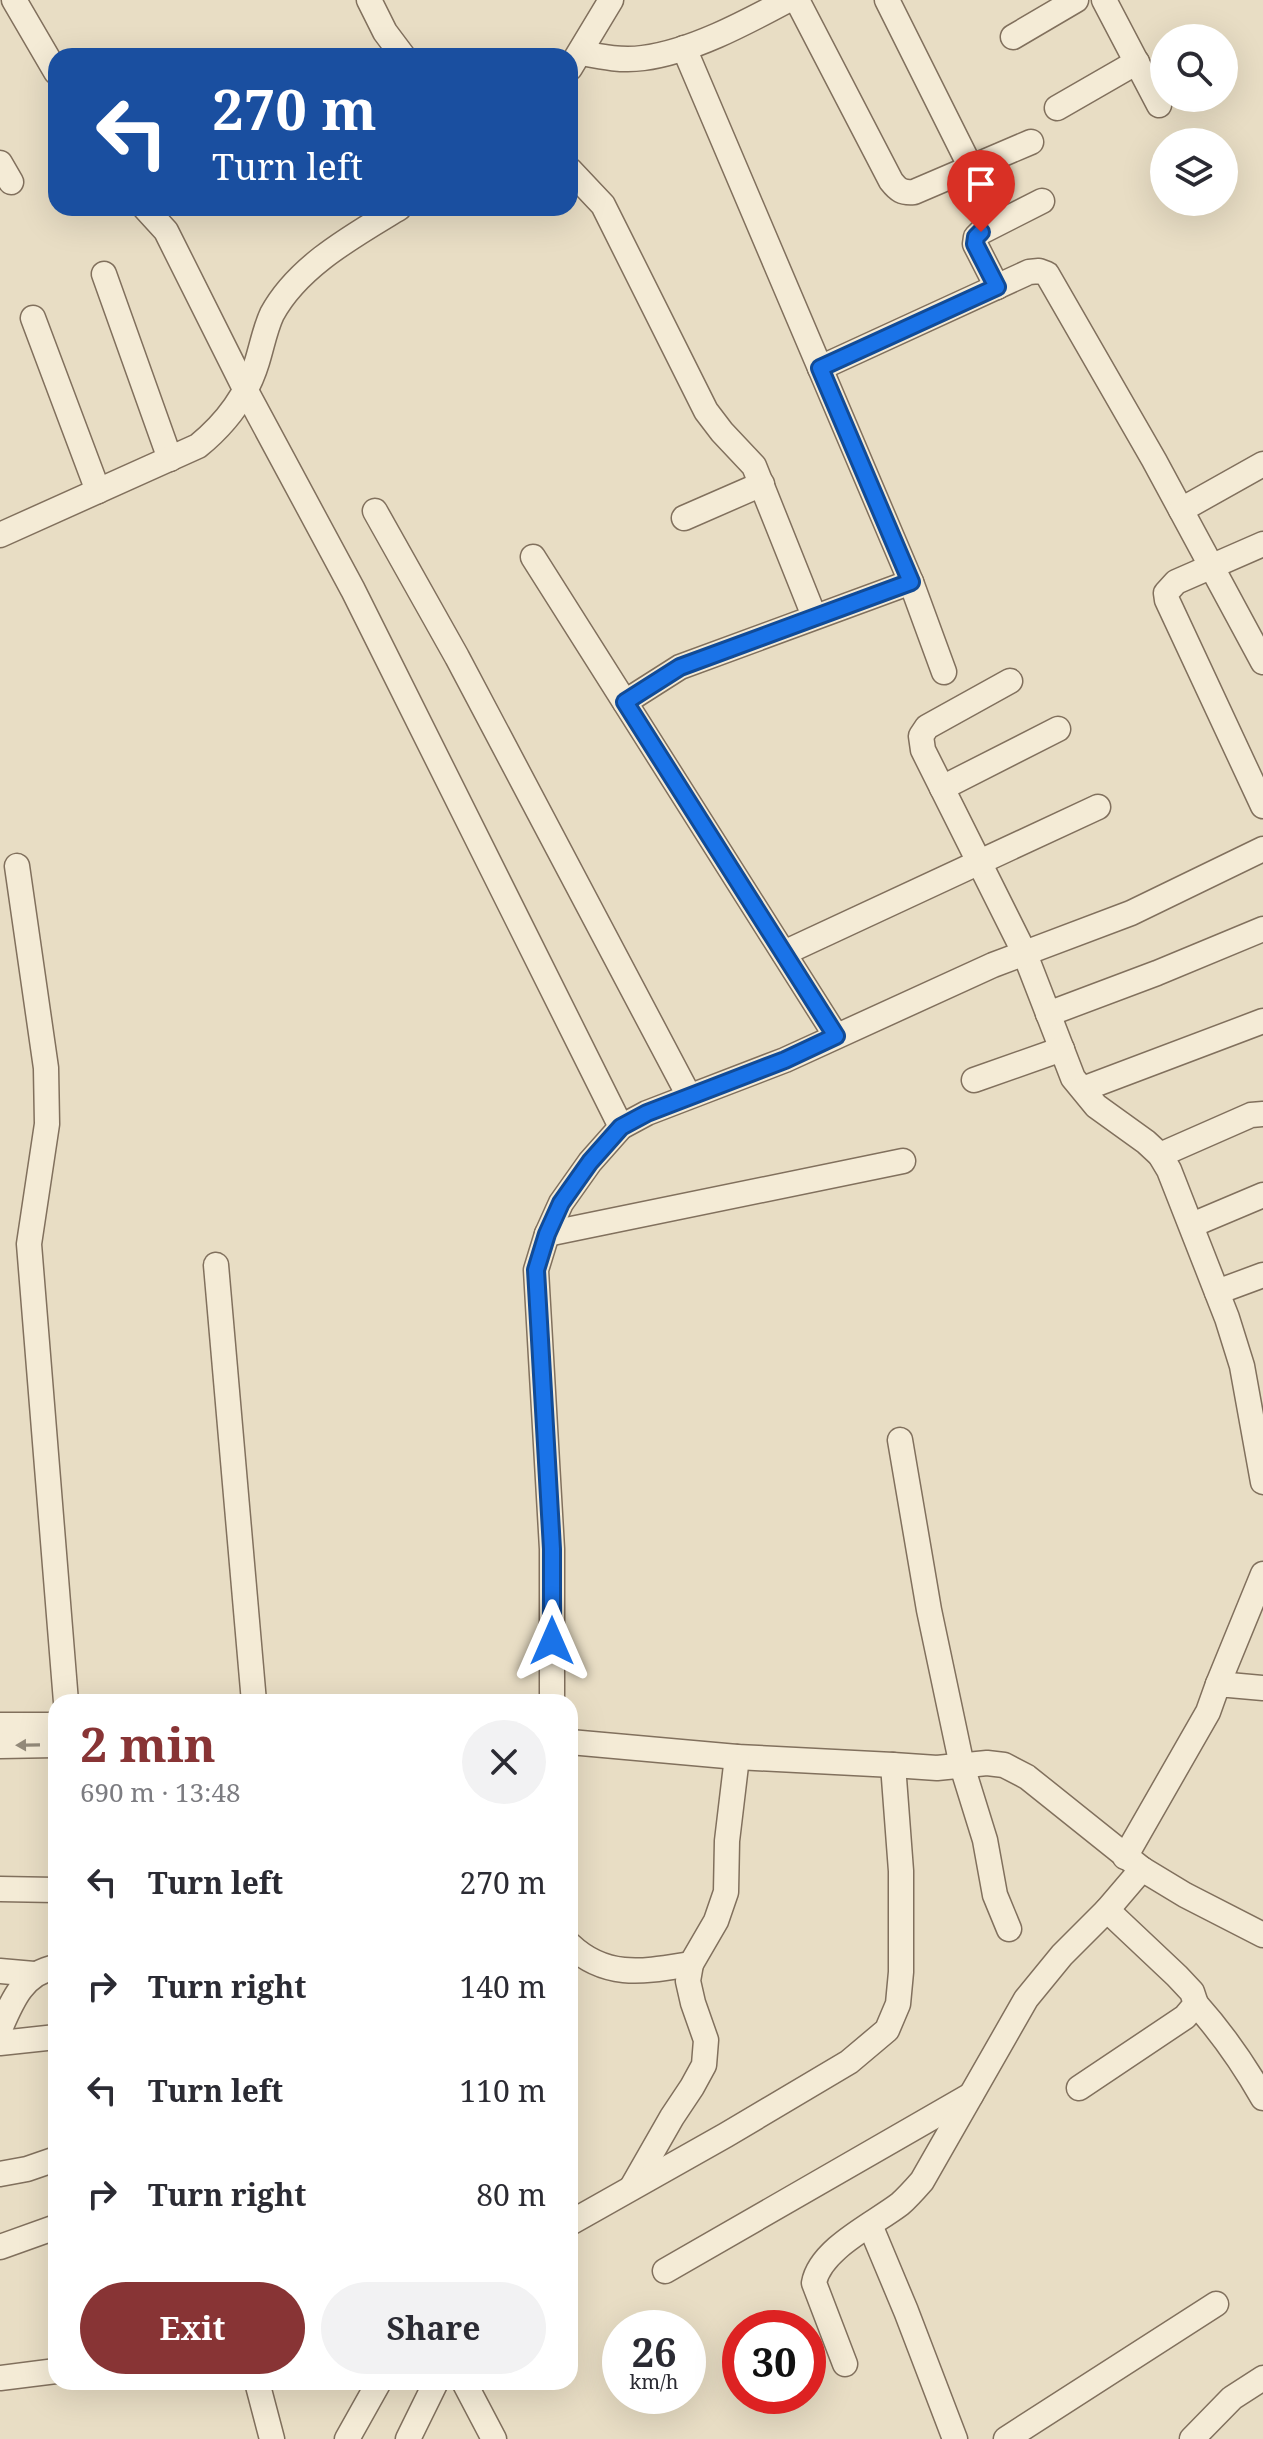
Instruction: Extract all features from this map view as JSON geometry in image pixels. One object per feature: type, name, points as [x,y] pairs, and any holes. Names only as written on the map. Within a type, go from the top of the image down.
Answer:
[{"type":"street","points":[[14,0],[48,58]]},
{"type":"street","points":[[369,0],[397,48]]},
{"type":"street","points":[[578,57],[611,0]]},
{"type":"street","points":[[578,60],[644,58],[684,48],[788,0]]},
{"type":"street","points":[[797,0],[897,190],[914,192],[1031,142]]},
{"type":"street","points":[[887,0],[971,168]]},
{"type":"street","points":[[1013,37],[1076,0]]},
{"type":"street","points":[[1107,1],[1150,87]]},
{"type":"street","points":[[684,48],[911,582],[944,672]]},
{"type":"street","points":[[1057,108],[1137,62]]},
{"type":"street","points":[[578,178],[603,205],[706,411],[754,466],[814,616]]},
{"type":"street","points":[[997,287],[975,244],[976,237],[1042,201]]},
{"type":"street","points":[[152,216],[166,231],[246,391],[353,590],[621,1127]]},
{"type":"street","points":[[0,535],[198,446],[214,433],[246,391],[271,317],[285,294],[346,241],[386,216]]},
{"type":"street","points":[[820,368],[1029,272],[1047,274],[1263,662]]},
{"type":"street","points":[[104,274],[170,459]]},
{"type":"street","points":[[33,318],[98,491]]},
{"type":"street","points":[[1181,510],[1263,464]]},
{"type":"street","points":[[684,518],[762,484]]},
{"type":"street","points":[[375,511],[457,657],[689,1096]]},
{"type":"street","points":[[1263,544],[1211,565],[1169,587],[1166,593],[1263,806]]},
{"type":"street","points":[[533,557],[784,953],[832,1038]]},
{"type":"street","points":[[625,702],[680,667],[911,582]]},
{"type":"street","points":[[1010,681],[927,727],[921,736],[923,750],[1025,954],[1073,1078],[1096,1106],[1160,1155],[1169,1170],[1217,1292],[1242,1366],[1263,1482]]},
{"type":"street","points":[[942,788],[1058,729]]},
{"type":"street","points":[[784,953],[1098,807]]},
{"type":"street","points":[[552,1694],[552,1549],[536,1270],[561,1203],[590,1162],[621,1127],[647,1113],[785,1060],[993,965],[1131,913],[1263,849]]},
{"type":"street","points":[[17,866],[46,1068],[47,1124],[29,1244],[65,1694]]},
{"type":"street","points":[[1048,1014],[1263,929]]},
{"type":"street","points":[[1083,1089],[1263,1021]]},
{"type":"street","points":[[974,1080],[1062,1049]]},
{"type":"street","points":[[1160,1155],[1251,1115],[1263,1114]]},
{"type":"street","points":[[547,1234],[903,1161]]},
{"type":"street","points":[[1192,1225],[1263,1195]]},
{"type":"street","points":[[216,1265],[253,1694]]},
{"type":"street","points":[[1217,1292],[1263,1275]]},
{"type":"street","points":[[900,1440],[929,1610],[962,1766],[985,1840],[995,1895],[1009,1929]]},
{"type":"street","points":[[845,2364],[814,2283],[816,2272],[827,2258],[902,2202],[922,2181],[1026,1999],[1062,1955],[1107,1910],[1134,1863],[1255,1613],[1263,1574]]},
{"type":"street","points":[[1218,1684],[1263,1688]]},
{"type":"street","points":[[0,1725],[48,1725]]},
{"type":"street","points":[[578,1743],[737,1757],[937,1768],[987,1763],[1004,1765],[1027,1777],[1134,1863],[1185,1895],[1263,1935]]},
{"type":"street","points":[[0,1746],[48,1745]]},
{"type":"street","points":[[631,2188],[704,2065],[706,2040],[688,1981],[691,1964],[716,1921],[726,1892],[727,1841],[737,1757]]},
{"type":"street","points":[[578,2218],[849,2062],[887,2030],[898,2004],[901,1972],[901,1871],[893,1765]]},
{"type":"street","points":[[0,1889],[48,1890]]},
{"type":"street","points":[[1107,1910],[1192,1992],[1196,2004],[1240,2058],[1263,2098]]},
{"type":"street","points":[[578,1951],[592,1961],[633,1972],[691,1964]]},
{"type":"street","points":[[0,1971],[45,1970]]},
{"type":"street","points":[[0,2029],[12,2001],[45,1970]]},
{"type":"street","points":[[1079,2088],[1185,2017],[1196,2004]]},
{"type":"street","points":[[0,2043],[48,2038]]},
{"type":"street","points":[[665,2271],[973,2093]]},
{"type":"street","points":[[0,2174],[48,2162]]},
{"type":"street","points":[[870,2225],[955,2439]]},
{"type":"street","points":[[0,2247],[48,2230]]},
{"type":"street","points":[[1006,2439],[1216,2304]]},
{"type":"street","points":[[0,2378],[48,2372]]},
{"type":"street","points":[[1192,2439],[1232,2398],[1263,2378]]},
{"type":"street","points":[[259,2390],[272,2439]]},
{"type":"street","points":[[347,2439],[375,2390]]},
{"type":"street","points":[[408,2439],[432,2390]]},
{"type":"street","points":[[468,2390],[494,2439]]},
{"type":"route","points":[[552,1641],[552,1549],[536,1270],[561,1203],[590,1162],[621,1127],[647,1113],[785,1060],[836,1036],[625,702],[680,667],[911,582],[820,368],[997,287],[975,244],[981,232]]}]
